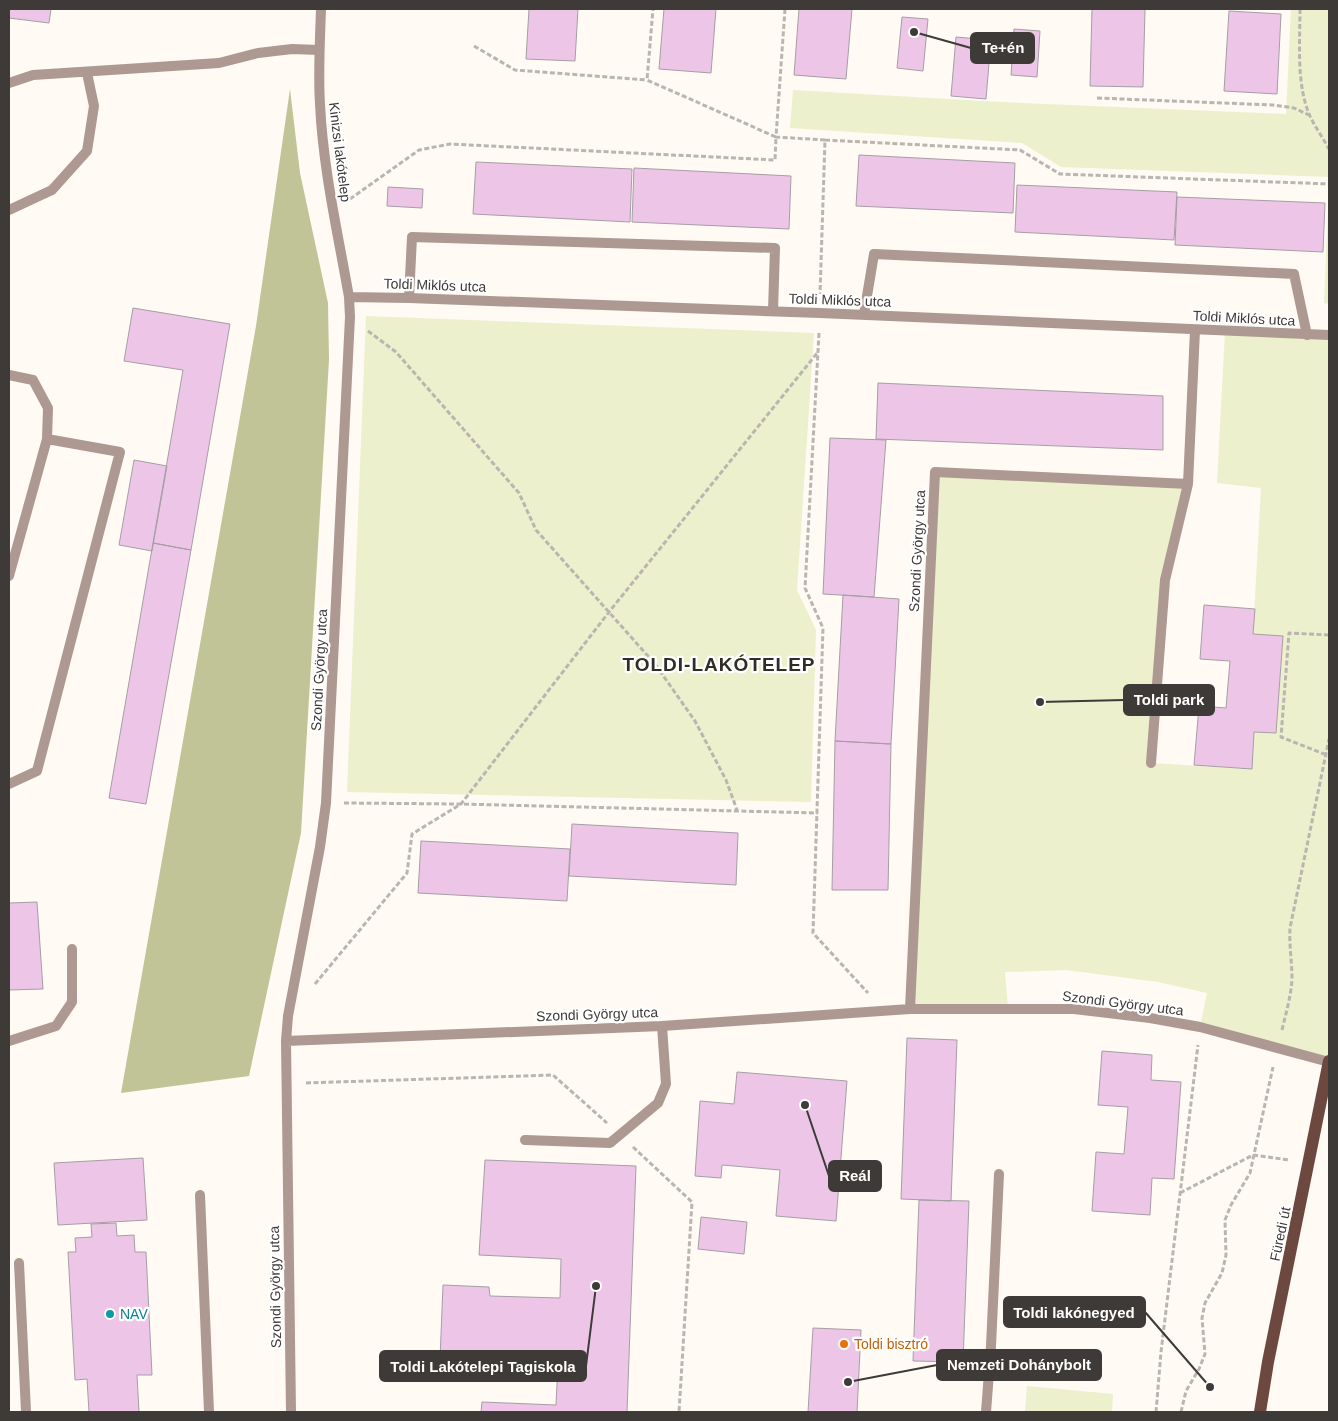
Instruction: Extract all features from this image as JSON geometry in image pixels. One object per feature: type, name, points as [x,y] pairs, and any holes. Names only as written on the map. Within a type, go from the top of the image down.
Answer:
[{"type":"main road","name":"Füredi út","points":[[1260,1412],[1270,1352],[1310,1162],[1325,1111],[1329,1062]]},
{"type":"street","name":"Kinizsi lakótelep","points":[[321,9],[319,50],[320,104],[325,157],[349,298]]},
{"type":"street","points":[[9,83],[33,75],[219,64],[258,53],[292,49],[319,50]]},
{"type":"street","points":[[9,210],[52,190],[87,151],[94,106],[87,73]]},
{"type":"street","points":[[409,298],[412,237],[775,248],[773,311]]},
{"type":"street","points":[[864,314],[874,254],[1294,274],[1307,335]]},
{"type":"street","name":"Toldi Miklós utca","points":[[349,298],[409,298],[820,312],[1329,335]]},
{"type":"street","name":"Szondi György utca","points":[[291,1412],[286,1041],[288,1016],[320,847],[326,803],[350,316],[349,298]]},
{"type":"street","points":[[1151,763],[1165,580],[1188,484],[1195,330]]},
{"type":"street","points":[[9,375],[33,380],[48,408],[47,440],[9,576]]},
{"type":"street","points":[[9,784],[37,771],[120,452],[47,440]]},
{"type":"street","name":"Szondi György utca","points":[[910,1009],[934,472],[1188,484]]},
{"type":"street","points":[[9,1041],[56,1026],[67,1010],[72,1002],[72,949]]},
{"type":"street","name":"Szondi György utca","points":[[286,1041],[662,1026],[884,1010],[1074,1009],[1150,1018],[1200,1027],[1329,1062]]},
{"type":"street","points":[[525,1140],[610,1144],[621,1135],[658,1103],[666,1084],[662,1026]]},
{"type":"street","points":[[986,1412],[999,1174]]},
{"type":"street","points":[[200,1195],[209,1412]]},
{"type":"street","points":[[19,1263],[26,1412]]},
{"type":"path","points":[[648,80],[653,9]]},
{"type":"path","points":[[334,212],[419,150],[450,144],[775,160],[785,9]]},
{"type":"path","points":[[1300,9],[1300,72],[1309,115],[1329,149]]},
{"type":"path","points":[[474,46],[515,70],[648,80],[776,137],[1020,150],[1060,174],[1329,184]]},
{"type":"path","points":[[1097,98],[1272,105],[1294,108],[1309,115]]},
{"type":"path","points":[[825,140],[820,312],[805,588],[822,628],[813,934],[884,1010]]},
{"type":"path","points":[[350,316],[396,352],[519,493],[536,530],[655,664],[695,721],[726,780],[737,810]]},
{"type":"path","points":[[313,986],[408,873],[412,834],[461,804],[609,612],[818,352]]},
{"type":"path","points":[[1328,756],[1281,737],[1289,633],[1329,635]]},
{"type":"path","points":[[1181,1412],[1186,1391],[1199,1369],[1205,1354],[1202,1318],[1205,1303],[1222,1273],[1226,1255],[1225,1220],[1231,1205],[1250,1173],[1291,992],[1290,928],[1328,756],[1329,739]]},
{"type":"path","points":[[326,803],[461,804],[818,813]]},
{"type":"path","points":[[1156,1412],[1161,1352],[1200,1027]]},
{"type":"path","points":[[286,1084],[553,1075],[621,1135],[692,1202],[679,1412]]},
{"type":"path","points":[[1180,1193],[1253,1155],[1310,1162]]},
{"type":"green space","points":[[1291,9],[1329,9],[1329,177],[1061,167],[1022,143],[790,128],[793,90],[1000,102],[1286,114]]},
{"type":"green space","points":[[290,89],[300,173],[328,303],[329,360],[301,833],[249,1076],[121,1093],[256,326]]},
{"type":"green space","points":[[1329,187],[1329,304],[1324,303]]},
{"type":"green space","points":[[366,316],[814,333],[797,590],[816,630],[811,802],[347,792]]},
{"type":"green space","points":[[1225,331],[1329,335],[1329,1062],[1200,1027],[1207,993],[1158,982],[1066,970],[1005,972],[1008,1008],[910,1009],[935,472],[1188,484],[1165,580],[1152,763],[1251,769],[1254,732],[1276,733],[1283,637],[1253,634],[1261,488],[1217,483]]},
{"type":"green space","points":[[1027,1386],[1113,1394],[1112,1412],[1025,1412]]},
{"type":"building","points":[[9,9],[51,9],[49,23],[9,18]]},
{"type":"building","points":[[529,9],[578,9],[575,61],[526,59]]},
{"type":"building","points":[[664,9],[716,9],[711,73],[659,69]]},
{"type":"building","points":[[799,9],[852,9],[846,79],[794,75]]},
{"type":"building","points":[[1092,9],[1145,9],[1143,87],[1090,86]]},
{"type":"building","points":[[1229,11],[1281,14],[1277,94],[1224,91]]},
{"type":"building","points":[[902,17],[928,19],[923,71],[897,68]]},
{"type":"building","points":[[1014,29],[1040,31],[1037,77],[1011,75]]},
{"type":"building","points":[[956,37],[991,40],[986,99],[951,96]]},
{"type":"building","points":[[859,155],[1015,163],[1013,213],[856,206]]},
{"type":"building","points":[[476,162],[632,169],[630,222],[473,214]]},
{"type":"building","points":[[634,168],[791,176],[789,229],[632,222]]},
{"type":"building","points":[[1017,185],[1177,192],[1174,240],[1015,232]]},
{"type":"building","points":[[388,187],[423,189],[422,208],[387,206]]},
{"type":"building","points":[[1177,197],[1325,203],[1323,252],[1175,245]]},
{"type":"building","points":[[133,308],[230,324],[191,550],[153,543],[183,370],[124,361]]},
{"type":"building","points":[[878,383],[1163,396],[1163,450],[876,439]]},
{"type":"building","points":[[830,438],[886,440],[874,597],[823,594]]},
{"type":"building","points":[[134,460],[167,466],[152,551],[119,545]]},
{"type":"building","points":[[153,543],[191,550],[146,804],[109,798]]},
{"type":"building","points":[[843,595],[899,599],[891,744],[835,741]]},
{"type":"building","points":[[1204,605],[1255,609],[1253,634],[1283,636],[1276,733],[1254,732],[1252,769],[1194,765],[1199,706],[1226,708],[1230,661],[1200,659]]},
{"type":"building","points":[[835,741],[891,744],[888,890],[832,890]]},
{"type":"building","points":[[572,824],[738,833],[736,885],[569,876]]},
{"type":"building","points":[[421,841],[570,849],[567,901],[418,893]]},
{"type":"building","points":[[37,902],[43,989],[9,990],[9,903]]},
{"type":"building","points":[[907,1038],[957,1040],[951,1201],[901,1199]]},
{"type":"building","points":[[1102,1051],[1152,1055],[1151,1080],[1181,1082],[1174,1179],[1152,1178],[1150,1215],[1092,1211],[1096,1152],[1124,1154],[1128,1107],[1098,1105]]},
{"type":"building","points":[[737,1072],[847,1081],[836,1221],[776,1216],[780,1170],[722,1165],[721,1178],[695,1176],[700,1101],[734,1104]]},
{"type":"building","points":[[143,1158],[147,1220],[58,1225],[54,1163]]},
{"type":"building","points":[[485,1160],[636,1166],[627,1412],[481,1412],[482,1402],[556,1405],[558,1364],[440,1359],[443,1285],[489,1287],[490,1296],[560,1298],[561,1259],[479,1255]]},
{"type":"building","points":[[919,1200],[969,1201],[963,1362],[913,1361]]},
{"type":"building","points":[[701,1217],[747,1222],[744,1254],[698,1249]]},
{"type":"building","name":"NAV","points":[[116,1223],[117,1236],[134,1235],[135,1252],[146,1252],[152,1375],[137,1375],[139,1412],[89,1412],[87,1379],[75,1380],[68,1252],[76,1252],[75,1238],[92,1237],[91,1224]]},
{"type":"building","points":[[813,1328],[861,1330],[857,1412],[808,1412]]},
{"type":"place","name":"Te+én","points":[[914,32]]},
{"type":"place","name":"Toldi park","points":[[1040,702]]},
{"type":"place","name":"Reál","points":[[805,1105]]},
{"type":"place","name":"Toldi Lakótelepi Tagiskola","points":[[596,1286]]},
{"type":"place","name":"NAV","points":[[110,1314]]},
{"type":"place","name":"Toldi bisztró","points":[[844,1344]]},
{"type":"place","name":"Nemzeti Dohánybolt","points":[[848,1382]]},
{"type":"place","name":"Toldi lakónegyed","points":[[1210,1387]]},
{"type":"district","name":"TOLDI-LAKÓTELEP","points":[[719,664]]}]
